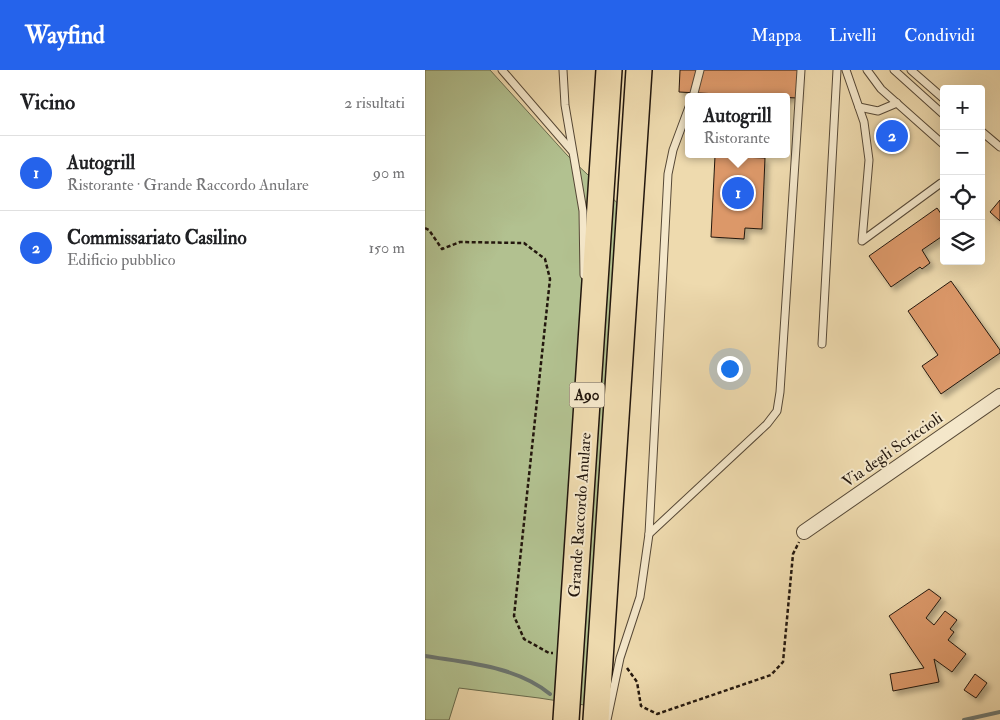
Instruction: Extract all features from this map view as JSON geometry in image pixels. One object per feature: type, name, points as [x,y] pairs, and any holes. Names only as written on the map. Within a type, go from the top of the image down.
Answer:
[{"type":"highway","name":"Grande Raccordo Anulare","points":[[566,720],[609,70]]},
{"type":"highway","name":"Grande Raccordo Anulare","points":[[596,720],[639,70]]},
{"type":"street","name":"Via degli Scriccioli","points":[[804,532],[1000,396]]},
{"type":"lane","points":[[502,70],[573,152]]},
{"type":"lane","points":[[563,70],[565,105],[583,212],[584,285]]},
{"type":"lane","points":[[694,93],[700,70]]},
{"type":"lane","points":[[649,534],[767,424],[777,411],[781,392],[801,70]]},
{"type":"lane","points":[[822,344],[837,70]]},
{"type":"lane","points":[[846,70],[864,122],[869,160],[862,240],[940,184]]},
{"type":"lane","points":[[867,70],[881,89],[940,141]]},
{"type":"lane","points":[[894,70],[940,111]]},
{"type":"lane","points":[[911,70],[940,95]]},
{"type":"lane","points":[[859,108],[878,111],[897,103]]},
{"type":"lane","points":[[607,720],[620,658],[640,597],[649,534],[668,174],[673,150],[685,118]]},
{"type":"lane","points":[[985,134],[1000,147]]},
{"type":"lane","points":[[585,301],[590,355]]},
{"type":"path","points":[[425,228],[429,230],[442,249],[460,242],[524,243],[545,259],[550,279],[514,616],[524,640],[549,653],[554,653]]},
{"type":"path","points":[[620,658],[637,682],[641,706],[657,714],[771,675],[783,662],[793,554],[804,532]]},
{"type":"green space","points":[[425,70],[490,70],[567,155],[629,214],[610,709],[459,688],[449,720],[425,720]]},
{"type":"building","points":[[680,70],[798,70],[797,98],[790,98],[790,93],[679,92]]},
{"type":"building","points":[[715,158],[765,158],[762,229],[745,228],[744,239],[711,237]]},
{"type":"building","points":[[1000,200],[1000,221],[990,212]]},
{"type":"building","points":[[937,208],[940,212],[940,238],[922,250],[930,263],[922,269],[920,267],[891,287],[869,256]]},
{"type":"building","points":[[951,281],[1000,350],[1000,353],[941,394],[922,366],[938,355],[908,311]]},
{"type":"building","points":[[929,589],[941,598],[926,618],[934,625],[945,611],[957,620],[950,629],[954,632],[948,640],[966,654],[952,672],[934,659],[939,682],[893,691],[890,674],[924,668],[889,616]]},
{"type":"building","points":[[975,674],[987,683],[976,698],[964,690]]},
{"type":"waterway","points":[[425,656],[491,667],[522,677],[550,694]]},
{"type":"waterway","points":[[964,720],[1000,712]]},
{"type":"place","name":"Commissariato Casilino","points":[[892,136]]},
{"type":"place","name":"Autogrill","points":[[738,193]]}]
